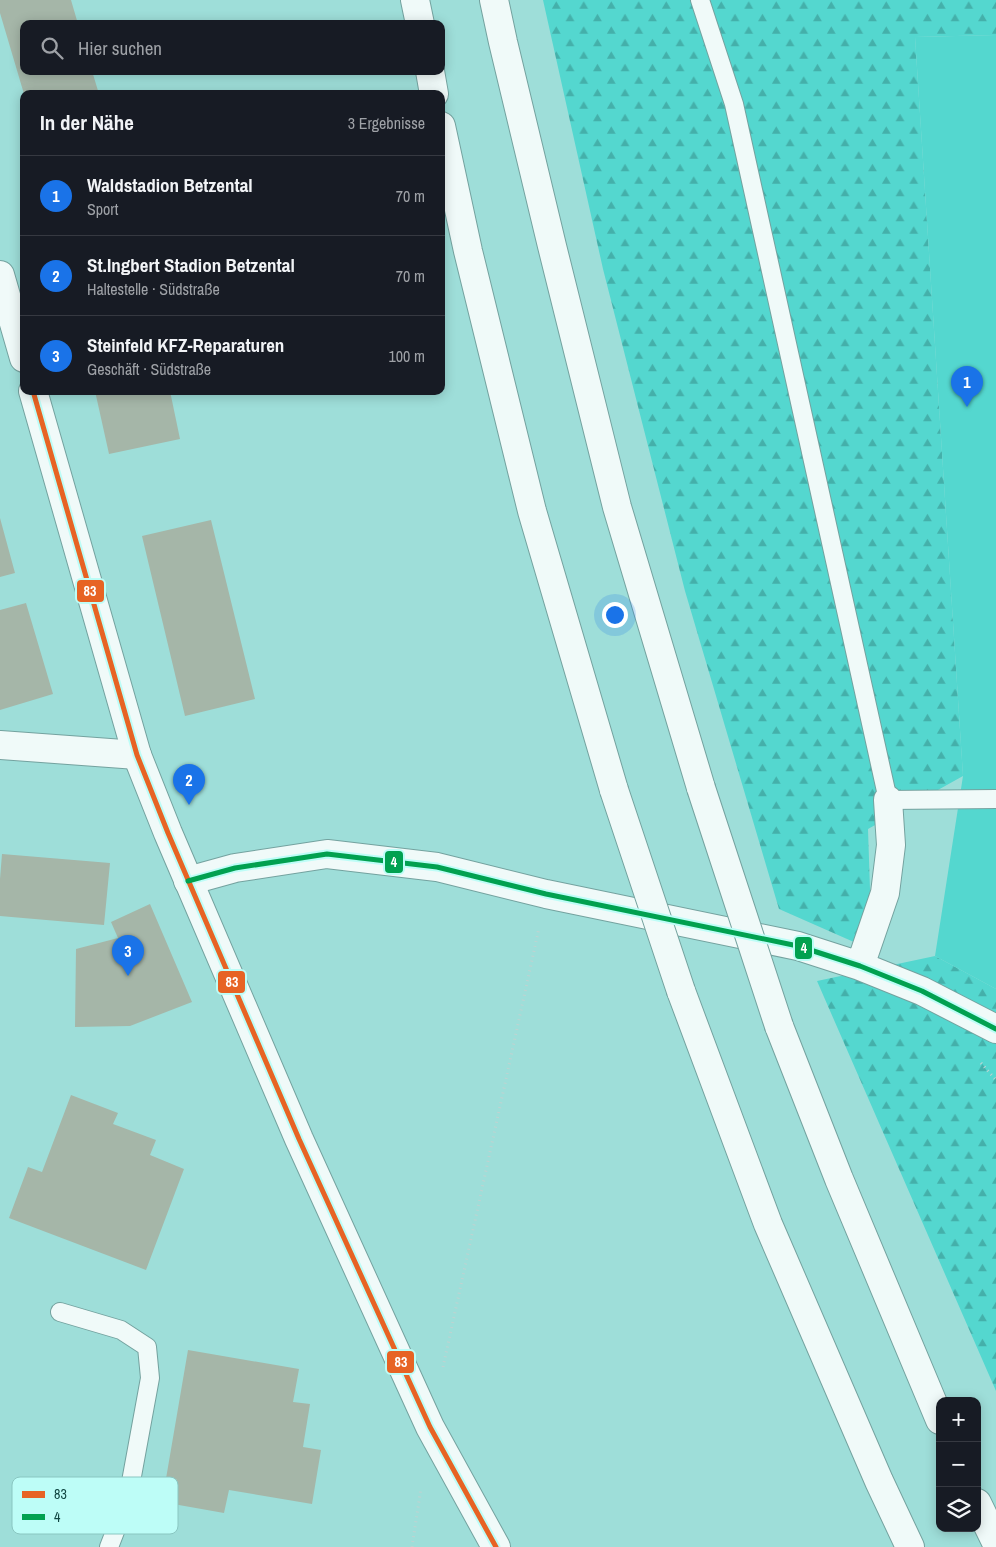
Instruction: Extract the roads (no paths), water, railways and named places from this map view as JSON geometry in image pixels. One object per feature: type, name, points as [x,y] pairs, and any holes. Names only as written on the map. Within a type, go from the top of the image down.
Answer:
[{"type":"main road","points":[[414,0],[419,20]]},
{"type":"main road","points":[[494,0],[547,227],[617,507],[700,788],[779,1026],[936,1410]]},
{"type":"main road","points":[[431,75],[433,90]]},
{"type":"main road","points":[[445,145],[468,251],[532,511],[614,790],[681,991],[768,1224],[879,1482],[910,1547]]},
{"type":"main road","points":[[0,275],[20,344]]},
{"type":"main road","points":[[34,395],[137,755],[188,881],[299,1139],[430,1427],[496,1547]]},
{"type":"main road","points":[[0,744],[137,755]]},
{"type":"main road","points":[[860,966],[885,893],[891,845],[888,800]]},
{"type":"main road","points":[[188,881],[235,868],[328,854],[437,867],[546,894],[798,946],[860,966],[922,991],[996,1030]]},
{"type":"main road","points":[[981,1511],[996,1542]]},
{"type":"lane","points":[[700,0],[734,104],[888,800],[996,799]]},
{"type":"lane","points":[[60,1312],[121,1330],[147,1348],[150,1378],[132,1477]]},
{"type":"lane","points":[[110,1547],[115,1534]]},
{"type":"place","name":"Waldstadion Betzental","points":[[967,407]]},
{"type":"place","name":"St.Ingbert Stadion Betzental","points":[[189,805]]},
{"type":"place","name":"Steinfeld KFZ-Reparaturen","points":[[128,976]]}]
